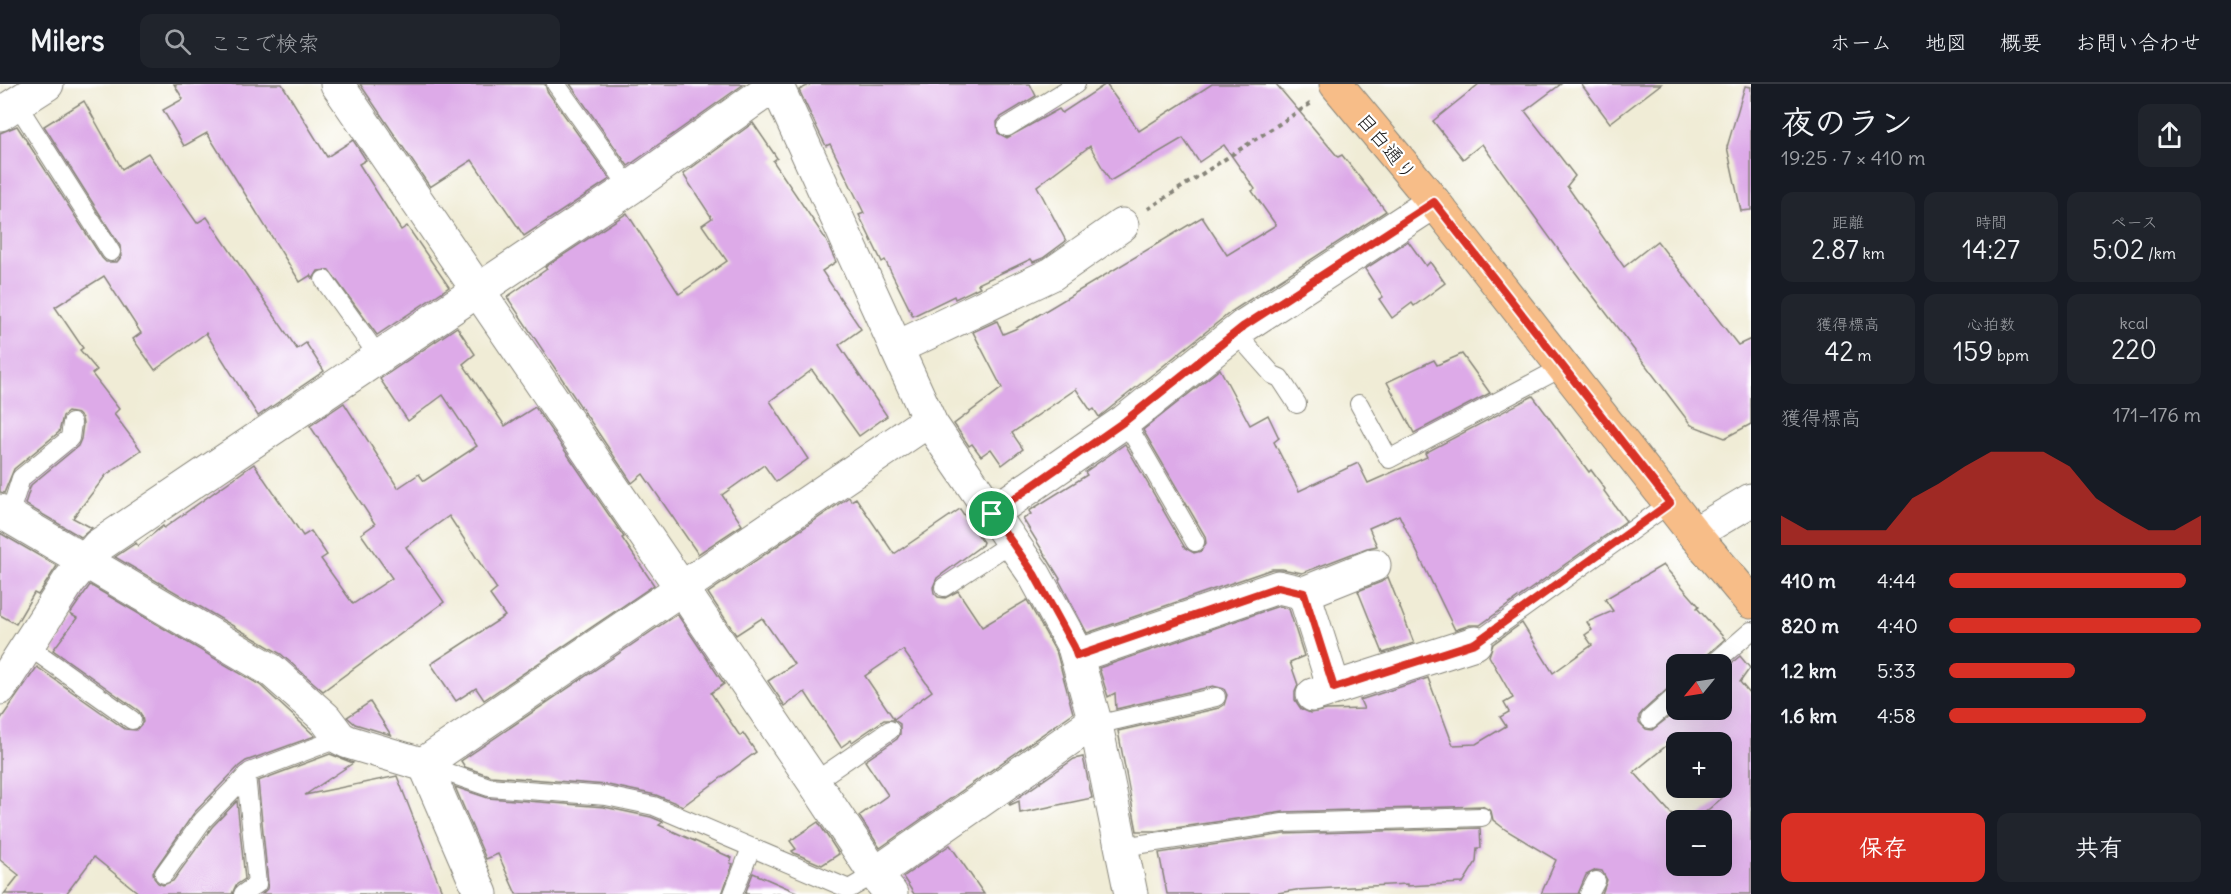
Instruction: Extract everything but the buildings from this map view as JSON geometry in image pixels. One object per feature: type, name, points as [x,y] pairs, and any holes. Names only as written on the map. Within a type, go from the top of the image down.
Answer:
[{"type":"main road","name":"目白通り","points":[[1337,85],[1434,202],[1694,534],[1751,602]]},
{"type":"street","points":[[9,109],[47,84]]},
{"type":"street","points":[[338,84],[883,884],[1096,723]]},
{"type":"street","points":[[0,688],[85,560],[98,546],[630,188],[776,84],[929,420],[1034,574],[1074,647],[1096,723],[1131,894]]},
{"type":"street","points":[[992,514],[1125,421],[1236,333],[1434,202]]},
{"type":"street","points":[[896,348],[1052,274],[1122,225]]},
{"type":"street","points":[[425,765],[429,760],[929,420]]},
{"type":"street","points":[[1694,534],[1751,500]]},
{"type":"street","points":[[4,514],[271,670],[325,718],[340,738],[425,765],[481,894]]},
{"type":"street","points":[[1077,656],[1278,587],[1304,593],[1374,565]]},
{"type":"street","points":[[1304,593],[1323,692],[1475,643]]},
{"type":"lane","points":[[556,84],[630,188]]},
{"type":"lane","points":[[1006,127],[1076,84]]},
{"type":"lane","points":[[9,109],[111,252]]},
{"type":"lane","points":[[324,280],[379,357]]},
{"type":"lane","points":[[1236,333],[1273,375],[1280,378],[1297,404]]},
{"type":"lane","points":[[1359,404],[1389,459],[1563,367]]},
{"type":"lane","points":[[1125,421],[1195,542]]},
{"type":"lane","points":[[4,514],[21,478],[70,438],[72,423]]},
{"type":"lane","points":[[1475,643],[1670,503]]},
{"type":"lane","points":[[944,587],[1012,542]]},
{"type":"lane","points":[[1725,654],[1751,631]]},
{"type":"lane","points":[[28,646],[132,720]]},
{"type":"lane","points":[[1096,723],[1216,697]]},
{"type":"lane","points":[[1650,719],[1666,705]]},
{"type":"lane","points":[[814,782],[890,730]]},
{"type":"lane","points":[[164,874],[203,820],[249,772],[340,738]]},
{"type":"lane","points":[[425,765],[489,787],[606,796],[654,806],[849,889],[883,884]]},
{"type":"lane","points":[[243,894],[257,884],[246,775]]},
{"type":"lane","points":[[1122,847],[1283,823],[1482,817]]},
{"type":"lane","points":[[733,894],[752,848]]},
{"type":"path","points":[[1122,225],[1337,85]]},
{"type":"route","points":[[1434,202],[1670,503],[1475,643],[1334,688],[1304,593],[1278,587],[1077,656],[1034,574],[992,514],[1125,421],[1244,326],[1434,202]]}]
